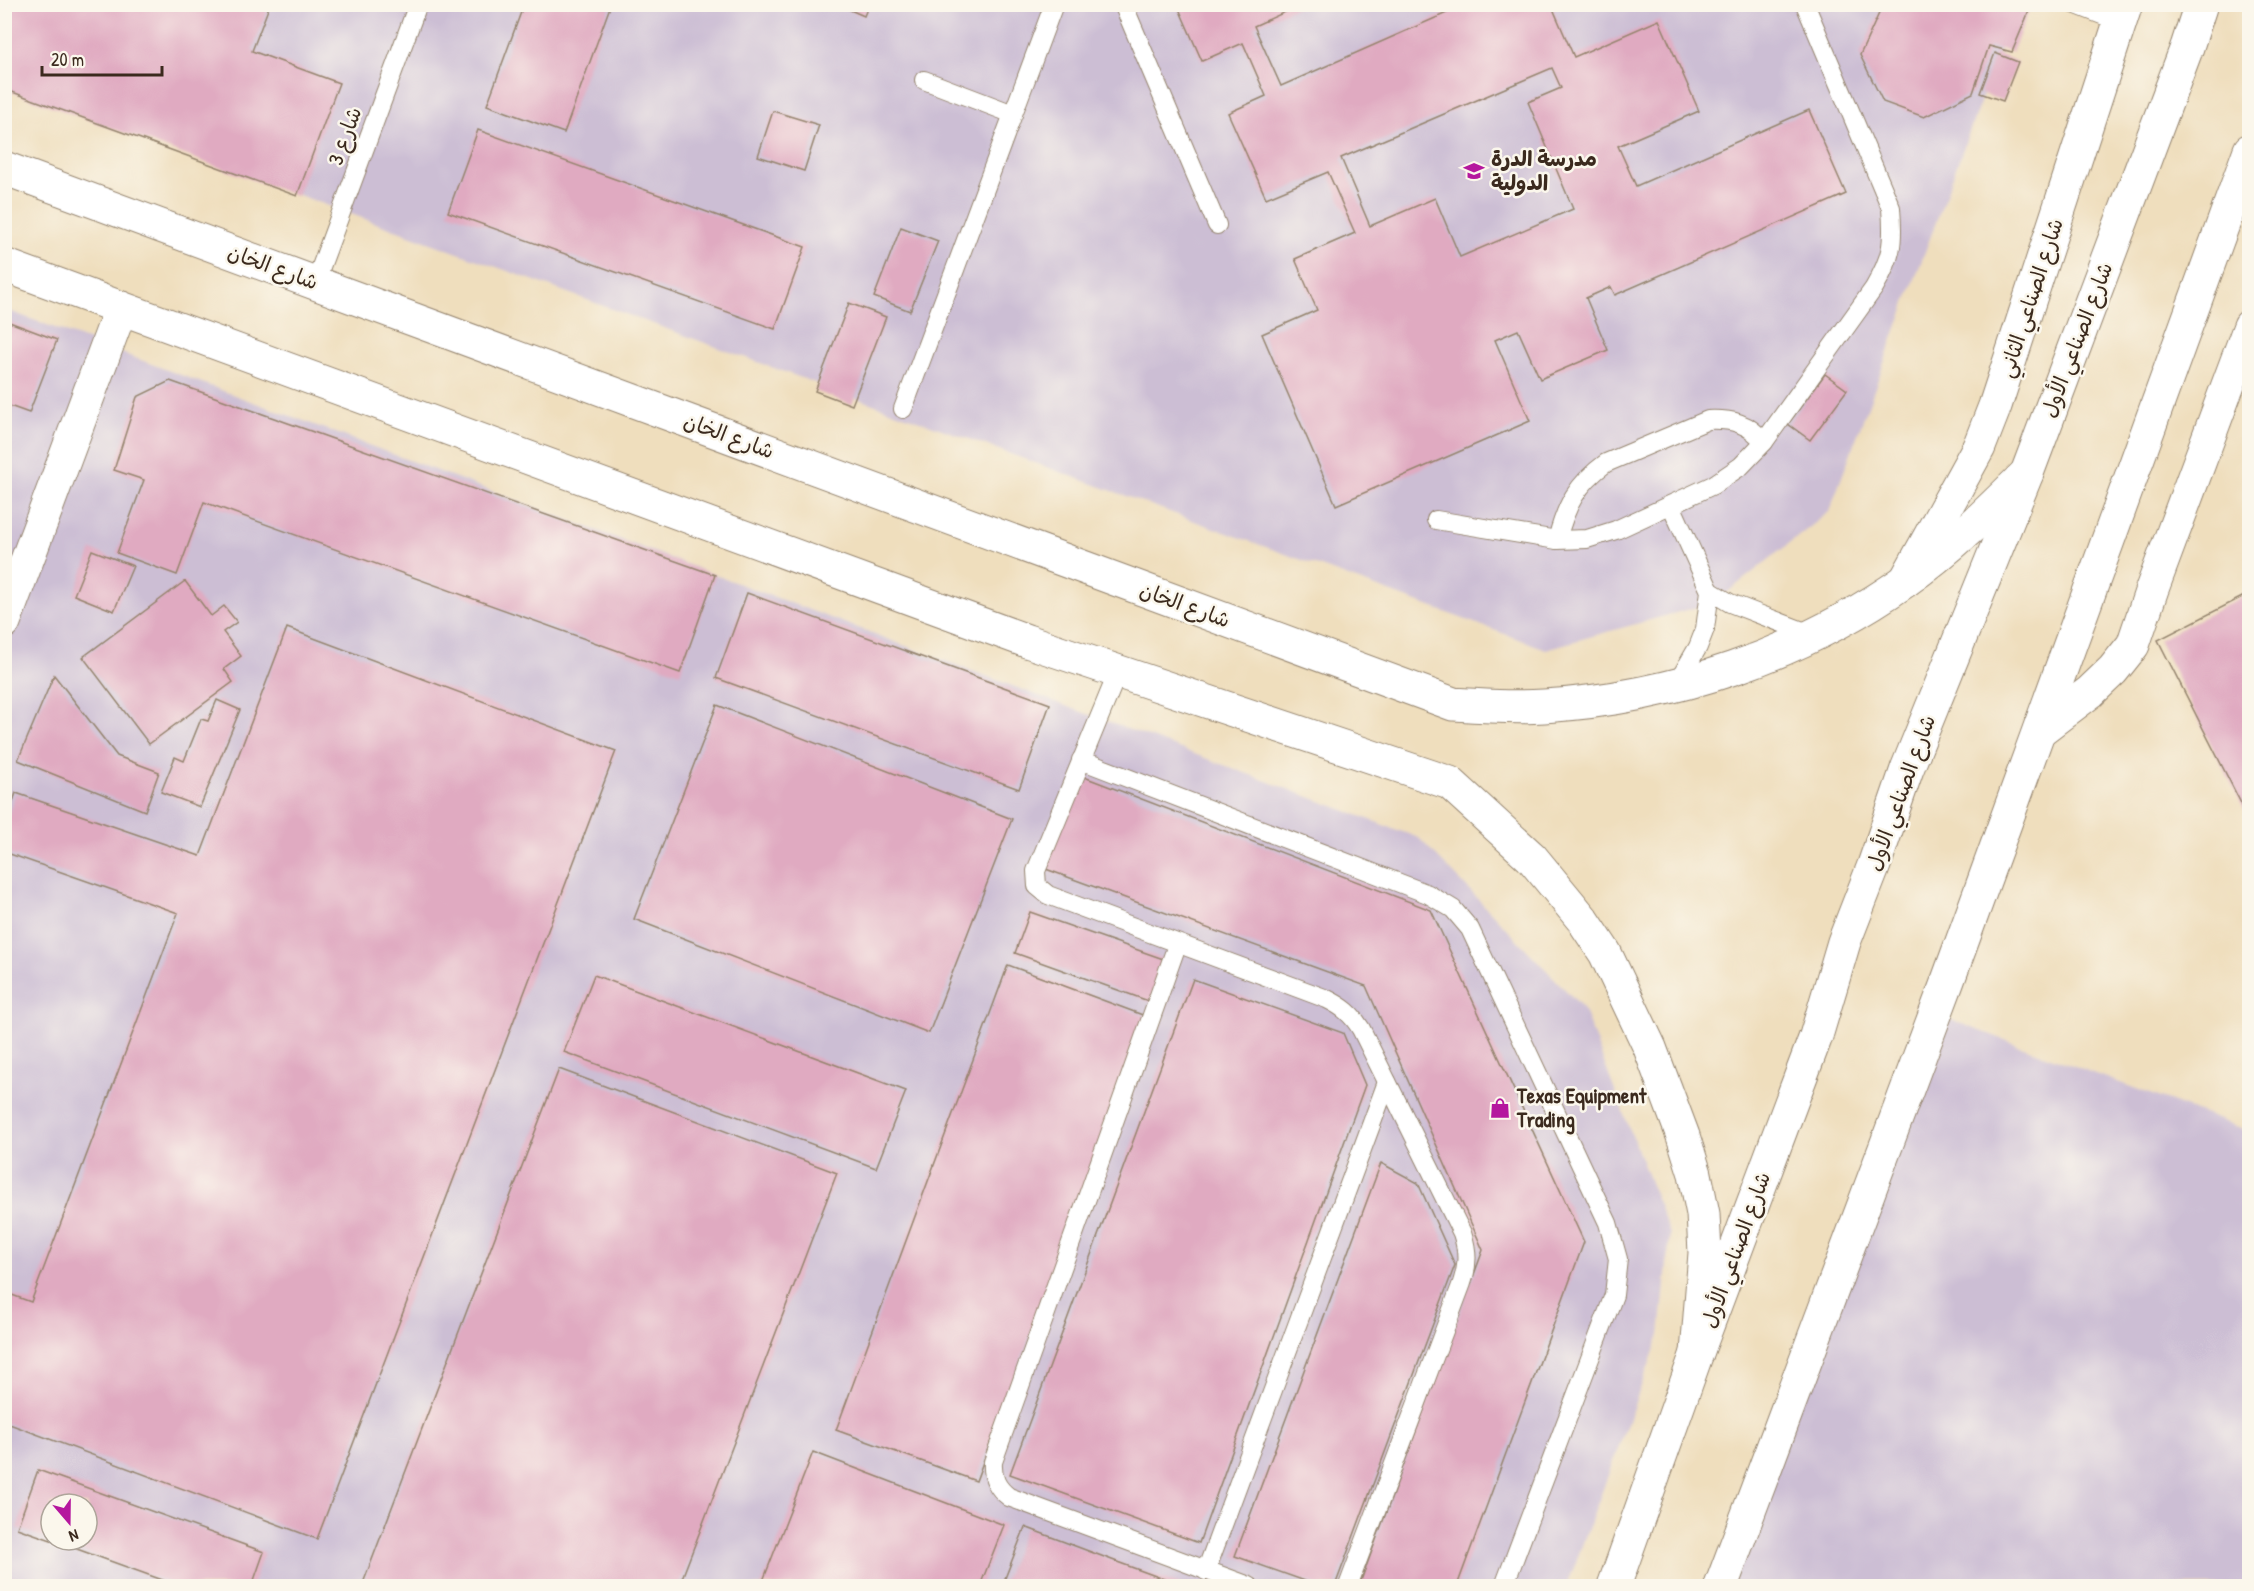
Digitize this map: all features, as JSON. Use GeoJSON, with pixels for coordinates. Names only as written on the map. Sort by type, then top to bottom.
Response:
{"type":"FeatureCollection","features":[{"type":"Feature","properties":{"kind":"main road","name":"شارع الصناعي الأول"},"geometry":{"type":"LineString","coordinates":[[1614,1587],[1697,1353],[1816,1036],[1844,942],[1907,770],[2027,473],[2187,47],[2201,4]]}},
{"type":"Feature","properties":{"kind":"main road","name":"شارع الصناعي الثاني"},"geometry":{"type":"LineString","coordinates":[[1906,580],[1979,447],[1995,406],[2123,13]]}},
{"type":"Feature","properties":{"kind":"main road"},"geometry":{"type":"LineString","coordinates":[[1721,1587],[2242,193],[2250,150]]}},
{"type":"Feature","properties":{"kind":"main road","name":"شارع الخان"},"geometry":{"type":"LineString","coordinates":[[4,168],[1453,704],[1543,706],[1610,698],[1676,685],[1733,668],[1813,636],[1856,613],[1906,580],[1969,530],[2027,473]]}},
{"type":"Feature","properties":{"kind":"main road"},"geometry":{"type":"LineString","coordinates":[[4,265],[1027,641],[1450,783],[1532,858],[1583,920],[1605,953],[1650,1048],[1683,1136],[1695,1174],[1703,1214],[1705,1253],[1697,1353]]}},
{"type":"Feature","properties":{"kind":"main road"},"geometry":{"type":"LineString","coordinates":[[4,622],[121,308]]}},
{"type":"Feature","properties":{"kind":"main road"},"geometry":{"type":"LineString","coordinates":[[2040,730],[2090,692],[2133,645],[2250,326]]}},
{"type":"Feature","properties":{"kind":"lane","name":"شارع 3"},"geometry":{"type":"LineString","coordinates":[[315,283],[418,4]]}},
{"type":"Feature","properties":{"kind":"lane"},"geometry":{"type":"LineString","coordinates":[[903,409],[1054,4]]}},
{"type":"Feature","properties":{"kind":"lane"},"geometry":{"type":"LineString","coordinates":[[1123,4],[1217,225]]}},
{"type":"Feature","properties":{"kind":"lane"},"geometry":{"type":"LineString","coordinates":[[1436,520],[1557,540],[1587,539],[1602,535],[1671,505],[1728,477],[1764,442],[1874,288],[1887,264],[1894,237],[1891,208],[1805,4]]}},
{"type":"Feature","properties":{"kind":"lane"},"geometry":{"type":"LineString","coordinates":[[2074,4],[2123,13]]}},
{"type":"Feature","properties":{"kind":"lane"},"geometry":{"type":"LineString","coordinates":[[924,80],[1013,114]]}},
{"type":"Feature","properties":{"kind":"lane"},"geometry":{"type":"LineString","coordinates":[[1557,540],[1569,502],[1591,474],[1606,463],[1708,420],[1726,419],[1742,423],[1764,442]]}},
{"type":"Feature","properties":{"kind":"lane"},"geometry":{"type":"LineString","coordinates":[[1671,505],[1710,591],[1705,629],[1698,647],[1676,685]]}},
{"type":"Feature","properties":{"kind":"lane"},"geometry":{"type":"LineString","coordinates":[[1710,591],[1730,603],[1813,636]]}},
{"type":"Feature","properties":{"kind":"lane"},"geometry":{"type":"LineString","coordinates":[[1118,672],[1036,871],[1037,886],[1048,895],[1327,999],[1342,1007],[1361,1029],[1462,1233],[1467,1257],[1462,1283],[1348,1587]]}},
{"type":"Feature","properties":{"kind":"lane"},"geometry":{"type":"LineString","coordinates":[[1081,760],[1428,894],[1453,909],[1470,929],[1608,1223],[1618,1259],[1614,1295],[1504,1587]]}},
{"type":"Feature","properties":{"kind":"lane"},"geometry":{"type":"LineString","coordinates":[[1177,945],[993,1462],[993,1473],[1000,1490],[1009,1497],[1249,1587]]}},
{"type":"Feature","properties":{"kind":"lane"},"geometry":{"type":"LineString","coordinates":[[1206,1570],[1388,1082]]}},
{"type":"Feature","properties":{"kind":"shaded area"},"geometry":{"type":"Polygon","coordinates":[[[4,5],[2016,5],[1829,512],[1715,602],[1546,649],[5,88],[4,5]]]}},
{"type":"Feature","properties":{"kind":"shaded area"},"geometry":{"type":"Polygon","coordinates":[[[4,309],[1419,838],[1583,1008],[1670,1234],[1660,1335],[1567,1586],[5,1586],[4,309]]]}},
{"type":"Feature","properties":{"kind":"shaded area"},"geometry":{"type":"Polygon","coordinates":[[[1927,1011],[2249,1131],[2249,1586],[1719,1586],[1927,1011]]]}},
{"type":"Feature","properties":{"kind":"building"},"geometry":{"type":"Polygon","coordinates":[[[4,4],[270,4],[252,51],[339,83],[297,196],[4,89],[4,4]]]}},
{"type":"Feature","properties":{"kind":"building"},"geometry":{"type":"Polygon","coordinates":[[[524,4],[611,4],[564,133],[487,105],[524,4]]]}},
{"type":"Feature","properties":{"kind":"building"},"geometry":{"type":"Polygon","coordinates":[[[850,4],[869,4],[864,16],[848,9],[850,4]]]}},
{"type":"Feature","properties":{"kind":"building"},"geometry":{"type":"Polygon","coordinates":[[[1177,4],[1303,4],[1254,26],[1281,86],[1467,4],[1551,4],[1574,57],[1659,20],[1699,111],[1618,146],[1636,186],[1809,110],[1846,194],[1615,295],[1611,287],[1586,298],[1608,350],[1540,379],[1518,330],[1495,340],[1530,421],[1336,505],[1262,334],[1317,310],[1295,259],[1355,233],[1328,172],[1266,198],[1228,113],[1266,96],[1243,43],[1202,61],[1177,4]],[[1552,68],[1341,158],[1370,226],[1435,198],[1460,257],[1573,209],[1528,102],[1561,88],[1552,68]]]}},
{"type":"Feature","properties":{"kind":"building"},"geometry":{"type":"Polygon","coordinates":[[[1891,4],[2032,4],[2012,52],[1989,46],[1973,93],[1924,117],[1883,102],[1860,55],[1881,9],[1891,4]]]}},
{"type":"Feature","properties":{"kind":"building"},"geometry":{"type":"Polygon","coordinates":[[[1995,53],[2018,62],[2003,101],[1980,93],[1995,53]]]}},
{"type":"Feature","properties":{"kind":"building"},"geometry":{"type":"Polygon","coordinates":[[[773,111],[819,125],[804,171],[758,156],[773,111]]]}},
{"type":"Feature","properties":{"kind":"building"},"geometry":{"type":"Polygon","coordinates":[[[478,130],[805,247],[775,329],[448,212],[478,130]]]}},
{"type":"Feature","properties":{"kind":"building"},"geometry":{"type":"Polygon","coordinates":[[[901,227],[938,241],[910,311],[874,297],[901,227]]]}},
{"type":"Feature","properties":{"kind":"building"},"geometry":{"type":"Polygon","coordinates":[[[849,303],[886,317],[852,405],[815,391],[849,303]]]}},
{"type":"Feature","properties":{"kind":"building"},"geometry":{"type":"Polygon","coordinates":[[[4,320],[57,340],[29,413],[4,404],[4,320]]]}},
{"type":"Feature","properties":{"kind":"building"},"geometry":{"type":"Polygon","coordinates":[[[1825,374],[1847,390],[1810,440],[1788,424],[1825,374]]]}},
{"type":"Feature","properties":{"kind":"building"},"geometry":{"type":"Polygon","coordinates":[[[170,381],[715,575],[680,673],[204,502],[177,575],[117,553],[144,480],[114,470],[137,397],[170,381]]]}},
{"type":"Feature","properties":{"kind":"building"},"geometry":{"type":"Polygon","coordinates":[[[92,550],[133,566],[114,611],[74,595],[92,550]]]}},
{"type":"Feature","properties":{"kind":"building"},"geometry":{"type":"Polygon","coordinates":[[[185,581],[211,616],[224,606],[237,622],[223,632],[241,656],[224,669],[233,682],[149,744],[83,657],[185,581]]]}},
{"type":"Feature","properties":{"kind":"building"},"geometry":{"type":"Polygon","coordinates":[[[747,593],[1050,704],[1019,789],[716,678],[747,593]]]}},
{"type":"Feature","properties":{"kind":"building"},"geometry":{"type":"Polygon","coordinates":[[[2250,593],[2250,821],[2158,640],[2250,593]]]}},
{"type":"Feature","properties":{"kind":"building"},"geometry":{"type":"Polygon","coordinates":[[[287,628],[616,751],[317,1539],[4,1422],[4,1292],[31,1302],[178,913],[4,852],[4,826],[16,793],[200,856],[287,628]]]}},
{"type":"Feature","properties":{"kind":"building"},"geometry":{"type":"Polygon","coordinates":[[[54,675],[117,756],[159,772],[145,811],[18,760],[54,675]]]}},
{"type":"Feature","properties":{"kind":"building"},"geometry":{"type":"Polygon","coordinates":[[[217,700],[240,710],[200,807],[161,792],[175,757],[184,761],[201,719],[208,721],[217,700]]]}},
{"type":"Feature","properties":{"kind":"building"},"geometry":{"type":"Polygon","coordinates":[[[717,705],[1012,819],[929,1033],[634,919],[717,705]]]}},
{"type":"Feature","properties":{"kind":"building"},"geometry":{"type":"Polygon","coordinates":[[[1079,775],[1431,910],[1584,1242],[1457,1586],[1359,1586],[1483,1250],[1366,986],[1043,868],[1079,775]]]}},
{"type":"Feature","properties":{"kind":"building"},"geometry":{"type":"Polygon","coordinates":[[[1030,912],[1169,961],[1154,1003],[1015,953],[1030,912]]]}},
{"type":"Feature","properties":{"kind":"building"},"geometry":{"type":"Polygon","coordinates":[[[1008,965],[1148,1017],[976,1481],[836,1430],[1008,965]]]}},
{"type":"Feature","properties":{"kind":"building"},"geometry":{"type":"Polygon","coordinates":[[[594,975],[906,1091],[876,1168],[564,1052],[594,975]]]}},
{"type":"Feature","properties":{"kind":"building"},"geometry":{"type":"Polygon","coordinates":[[[1193,979],[1343,1033],[1365,1085],[1199,1543],[1010,1474],[1193,979]]]}},
{"type":"Feature","properties":{"kind":"building"},"geometry":{"type":"Polygon","coordinates":[[[559,1069],[837,1173],[679,1586],[362,1586],[559,1069]]]}},
{"type":"Feature","properties":{"kind":"building"},"geometry":{"type":"Polygon","coordinates":[[[1381,1163],[1418,1183],[1455,1265],[1335,1586],[1319,1586],[1235,1556],[1381,1163]]]}},
{"type":"Feature","properties":{"kind":"building"},"geometry":{"type":"Polygon","coordinates":[[[813,1452],[1004,1525],[980,1586],[761,1586],[813,1452]]]}},
{"type":"Feature","properties":{"kind":"building"},"geometry":{"type":"Polygon","coordinates":[[[38,1470],[99,1492],[39,1492],[39,1536],[17,1528],[38,1470]]]}},
{"type":"Feature","properties":{"kind":"building"},"geometry":{"type":"Polygon","coordinates":[[[99,1492],[264,1552],[252,1586],[179,1586],[85,1552],[99,1552],[99,1492]]]}},
{"type":"Feature","properties":{"kind":"building"},"geometry":{"type":"Polygon","coordinates":[[[1025,1527],[1120,1563],[1183,1586],[1002,1586],[1025,1527]]]}},
{"type":"Feature","properties":{"kind":"place","name":"مدرسة الدرة الدولية"},"geometry":{"type":"Point","coordinates":[1474,171]}},
{"type":"Feature","properties":{"kind":"place","name":"Texas Equipment Trading"},"geometry":{"type":"Point","coordinates":[1500,1108]}}]}
